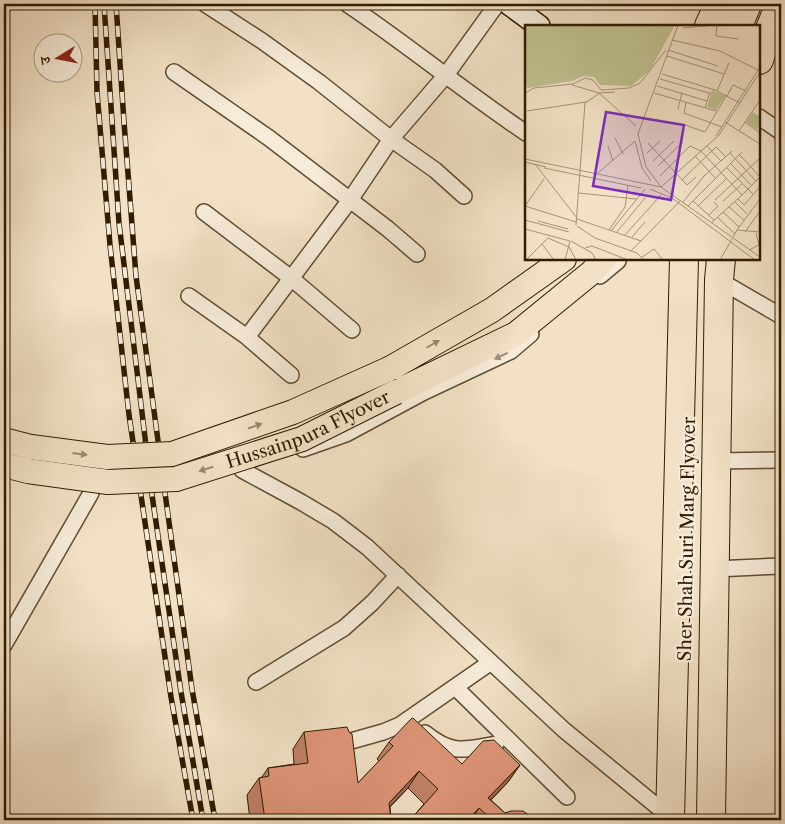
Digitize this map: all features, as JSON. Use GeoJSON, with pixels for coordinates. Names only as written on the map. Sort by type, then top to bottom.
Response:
{"type":"FeatureCollection","features":[{"type":"Feature","properties":{"kind":"highway"},"geometry":{"type":"LineString","coordinates":[[708,25],[719,4]]}},
{"type":"Feature","properties":{"kind":"highway"},"geometry":{"type":"LineString","coordinates":[[738,25],[747,4]]}},
{"type":"Feature","properties":{"kind":"highway"},"geometry":{"type":"LineString","coordinates":[[754,25],[764,4]]}},
{"type":"Feature","properties":{"kind":"highway"},"geometry":{"type":"LineString","coordinates":[[760,57],[780,4]]}},
{"type":"Feature","properties":{"kind":"highway"},"geometry":{"type":"LineString","coordinates":[[679,820],[684,260]]}},
{"type":"Feature","properties":{"kind":"highway","name":"Sher Shah Suri Marg Flyover"},"geometry":{"type":"LineString","coordinates":[[679,820],[694,260]]}},
{"type":"Feature","properties":{"kind":"highway"},"geometry":{"type":"LineString","coordinates":[[711,820],[716,461],[716,266]]}},
{"type":"Feature","properties":{"kind":"highway","name":"Sher Shah Suri Marg Flyover"},"geometry":{"type":"LineString","coordinates":[[679,820],[716,266]]}},
{"type":"Feature","properties":{"kind":"main road","name":"Hussainpura Flyover"},"geometry":{"type":"LineString","coordinates":[[4,440],[31,447],[107,457],[172,454],[294,412],[391,368],[492,310],[563,260]]}},
{"type":"Feature","properties":{"kind":"main road","name":"Hussainpura Flyover"},"geometry":{"type":"LineString","coordinates":[[4,465],[28,471],[108,482],[176,479],[302,439],[516,334],[592,272],[603,260]]}},
{"type":"Feature","properties":{"kind":"street"},"geometry":{"type":"LineString","coordinates":[[205,4],[262,40],[312,77],[391,139],[435,170],[464,196]]}},
{"type":"Feature","properties":{"kind":"street"},"geometry":{"type":"LineString","coordinates":[[347,4],[494,112],[525,132]]}},
{"type":"Feature","properties":{"kind":"street"},"geometry":{"type":"LineString","coordinates":[[247,337],[350,200],[391,139],[446,75],[497,4]]}},
{"type":"Feature","properties":{"kind":"street"},"geometry":{"type":"LineString","coordinates":[[509,4],[539,25]]}},
{"type":"Feature","properties":{"kind":"street"},"geometry":{"type":"LineString","coordinates":[[174,72],[269,138],[388,229],[417,254]]}},
{"type":"Feature","properties":{"kind":"street"},"geometry":{"type":"LineString","coordinates":[[760,119],[781,132]]}},
{"type":"Feature","properties":{"kind":"street"},"geometry":{"type":"LineString","coordinates":[[204,212],[292,278],[352,330]]}},
{"type":"Feature","properties":{"kind":"street"},"geometry":{"type":"LineString","coordinates":[[618,260],[511,351],[424,392],[346,434],[242,470],[301,502],[333,522],[367,547],[564,730],[679,820]]}},
{"type":"Feature","properties":{"kind":"street"},"geometry":{"type":"LineString","coordinates":[[716,266],[781,316]]}},
{"type":"Feature","properties":{"kind":"street"},"geometry":{"type":"LineString","coordinates":[[189,296],[247,337],[291,375]]}},
{"type":"Feature","properties":{"kind":"street"},"geometry":{"type":"LineString","coordinates":[[716,461],[781,460]]}},
{"type":"Feature","properties":{"kind":"street"},"geometry":{"type":"LineString","coordinates":[[4,645],[91,493]]}},
{"type":"Feature","properties":{"kind":"street"},"geometry":{"type":"LineString","coordinates":[[715,569],[781,566]]}},
{"type":"Feature","properties":{"kind":"street"},"geometry":{"type":"LineString","coordinates":[[256,682],[344,628],[372,603],[398,575]]}},
{"type":"Feature","properties":{"kind":"street"},"geometry":{"type":"LineString","coordinates":[[344,743],[400,725],[491,662]]}},
{"type":"Feature","properties":{"kind":"street"},"geometry":{"type":"LineString","coordinates":[[455,687],[566,797]]}},
{"type":"Feature","properties":{"kind":"street"},"geometry":{"type":"LineString","coordinates":[[408,719],[435,741],[454,749],[462,750],[510,742]]}},
{"type":"Feature","properties":{"kind":"building"},"geometry":{"type":"Polygon","coordinates":[[[413,718],[462,764],[483,741],[494,740],[520,765],[488,798],[505,813],[523,811],[535,820],[492,820],[479,808],[468,820],[410,820],[438,789],[419,771],[389,803],[391,820],[265,820],[259,778],[269,776],[268,768],[308,763],[304,732],[347,727],[352,734],[358,783],[393,746],[389,742],[413,718]]]}},
{"type":"Feature","properties":{"kind":"railway"},"geometry":{"type":"LineString","coordinates":[[95,4],[97,92],[110,245],[129,415],[171,697],[193,820]]}},
{"type":"Feature","properties":{"kind":"railway"},"geometry":{"type":"LineString","coordinates":[[104,4],[119,223],[152,495],[181,692],[203,820]]}},
{"type":"Feature","properties":{"kind":"railway"},"geometry":{"type":"LineString","coordinates":[[116,4],[136,276],[192,689],[215,820]]}}]}
